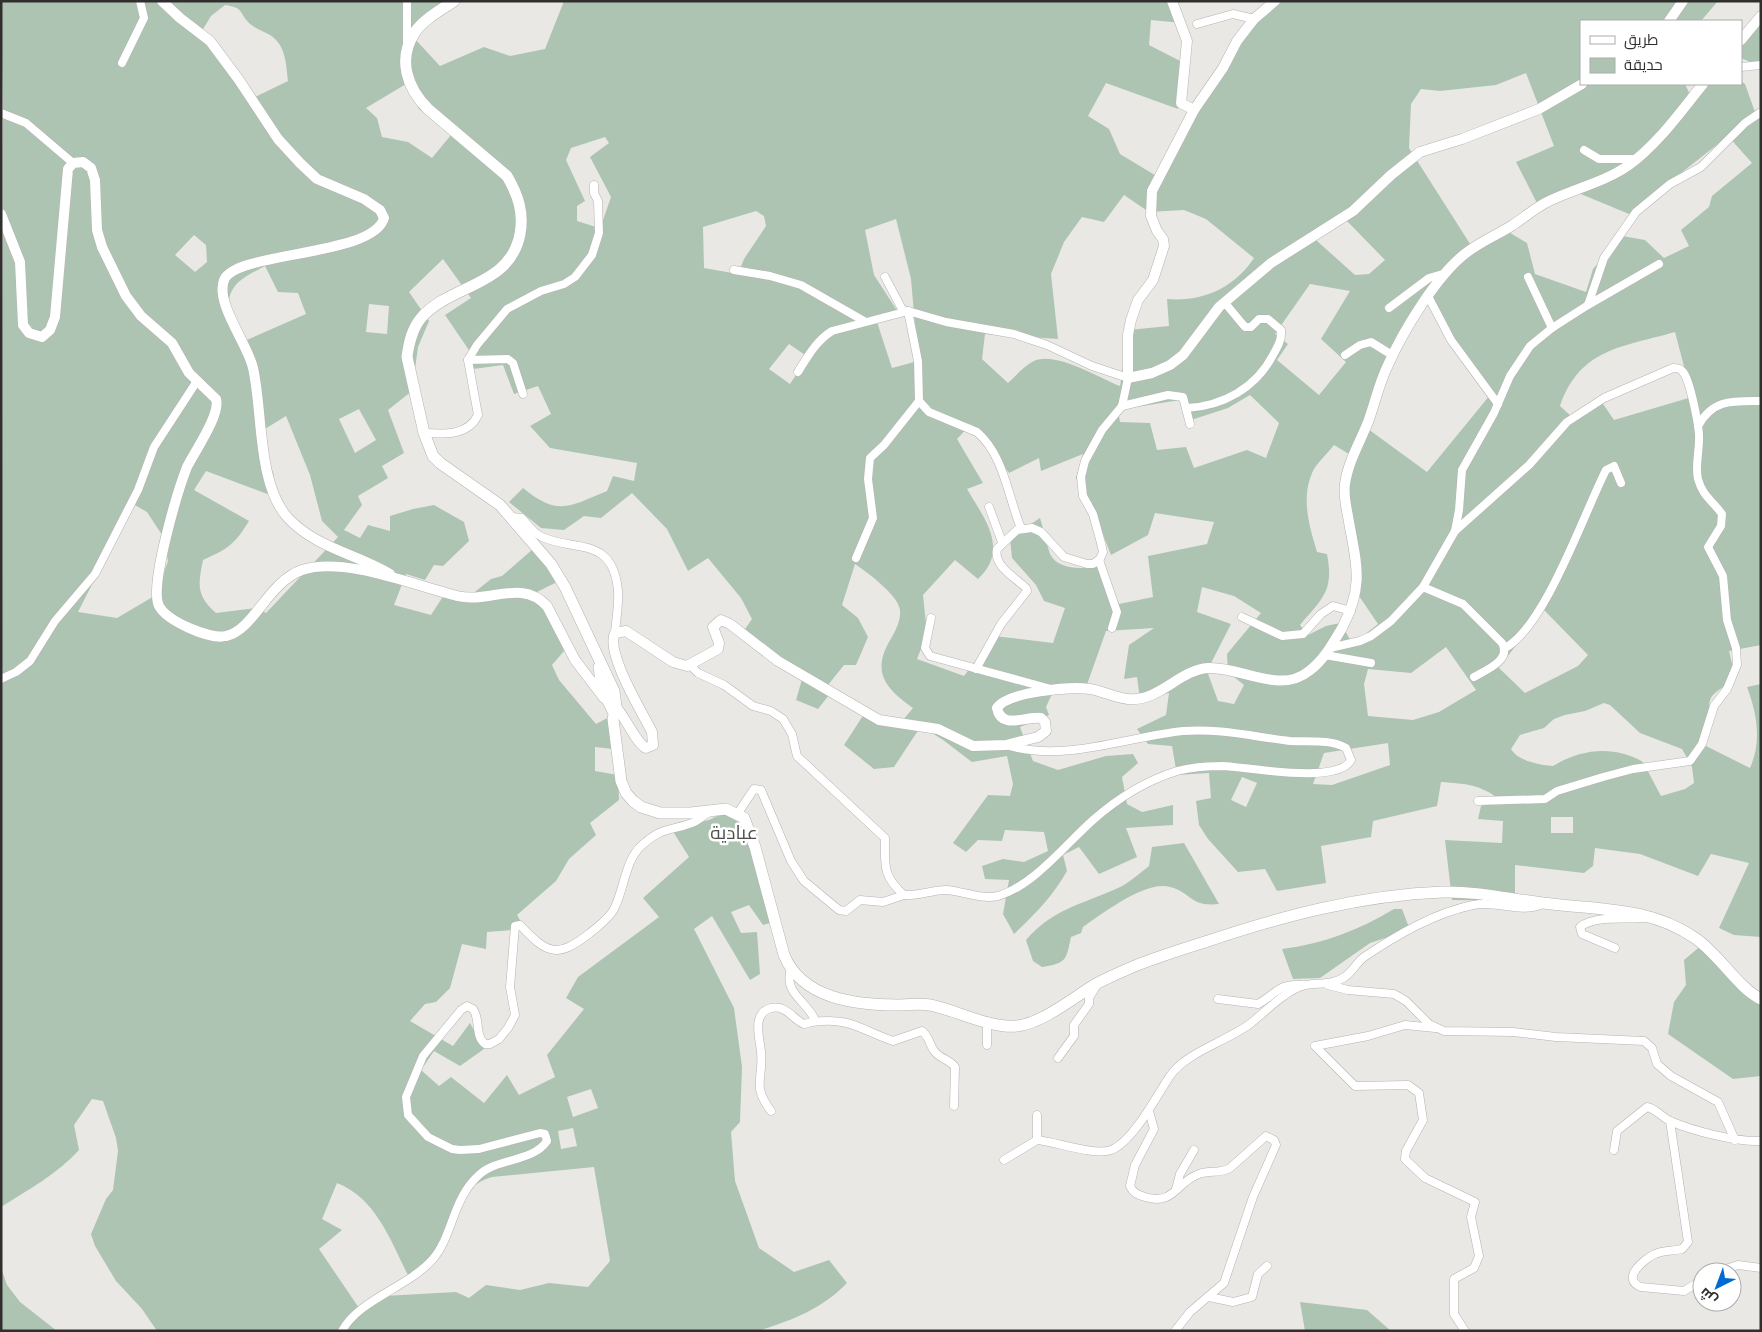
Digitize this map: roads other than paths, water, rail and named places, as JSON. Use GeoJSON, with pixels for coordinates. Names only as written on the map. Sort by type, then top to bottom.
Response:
{"type":"FeatureCollection","features":[{"type":"Feature","properties":{"kind":"main road"},"geometry":{"type":"LineString","coordinates":[[454,1],[429,18],[415,32],[407,49],[405,66],[408,82],[416,97],[507,176],[516,191],[521,207],[522,224],[515,248],[501,269],[433,308],[422,317],[414,329],[408,343],[407,357],[424,433],[431,451],[440,463],[479,488],[512,517],[559,575],[599,663],[614,691],[621,781],[626,793],[641,807],[660,813],[726,809],[738,813],[747,823],[784,955],[791,968],[808,986],[819,992],[841,998],[883,1004],[927,1004],[1008,1026],[1028,1024],[1099,982],[1150,960],[1280,917],[1374,899],[1442,892],[1482,894],[1544,903],[1635,912],[1655,917],[1696,938],[1714,953],[1743,986],[1761,999]]}},
{"type":"Feature","properties":{"kind":"main road"},"geometry":{"type":"LineString","coordinates":[[599,663],[605,698],[615,710]]}},
{"type":"Feature","properties":{"kind":"street"},"geometry":{"type":"LineString","coordinates":[[122,63],[144,18],[140,1]]}},
{"type":"Feature","properties":{"kind":"street"},"geometry":{"type":"LineString","coordinates":[[162,1],[180,18],[210,41],[239,80],[278,139],[300,163],[317,178],[364,199],[380,210],[384,218],[382,226],[374,233],[281,259],[243,265],[233,269],[224,279],[223,294],[254,368],[260,428],[272,491],[278,505],[288,518],[313,538],[368,561],[395,577]]}},
{"type":"Feature","properties":{"kind":"street"},"geometry":{"type":"LineString","coordinates":[[407,1],[407,49]]}},
{"type":"Feature","properties":{"kind":"street"},"geometry":{"type":"LineString","coordinates":[[1172,1],[1187,41],[1181,103],[1194,110]]}},
{"type":"Feature","properties":{"kind":"street"},"geometry":{"type":"LineString","coordinates":[[1112,628],[1117,612],[1099,560],[1103,552],[1093,514],[1083,496],[1081,477],[1085,461],[1102,430],[1122,406],[1128,378],[1128,335],[1131,320],[1138,300],[1153,280],[1164,246],[1151,216],[1152,191],[1194,110],[1237,42],[1254,19],[1275,1]]}},
{"type":"Feature","properties":{"kind":"street"},"geometry":{"type":"LineString","coordinates":[[1670,20],[1683,1]]}},
{"type":"Feature","properties":{"kind":"street"},"geometry":{"type":"LineString","coordinates":[[1197,24],[1233,14],[1254,19]]}},
{"type":"Feature","properties":{"kind":"street"},"geometry":{"type":"LineString","coordinates":[[1742,39],[1761,16]]}},
{"type":"Feature","properties":{"kind":"street"},"geometry":{"type":"LineString","coordinates":[[1742,67],[1761,66]]}},
{"type":"Feature","properties":{"kind":"street"},"geometry":{"type":"LineString","coordinates":[[798,372],[812,349],[822,337],[832,331],[905,311],[946,322],[1014,334],[1047,345],[1092,366],[1128,378],[1152,373],[1170,365],[1183,355],[1225,303],[1271,263],[1353,211],[1391,175],[1420,152],[1462,139],[1510,118],[1538,109],[1580,85]]}},
{"type":"Feature","properties":{"kind":"street"},"geometry":{"type":"LineString","coordinates":[[690,665],[718,649],[719,643],[713,627],[717,622],[724,621],[778,661],[879,720],[938,729],[973,746],[1006,745],[1043,735],[1047,727],[1043,719],[1036,717],[1004,720],[997,712],[998,704],[1006,699],[1053,690],[1086,689],[1126,699],[1137,699],[1162,690],[1192,672],[1204,668],[1221,669],[1270,680],[1289,680],[1305,675],[1328,651],[1351,611],[1356,596],[1358,574],[1345,500],[1345,483],[1392,355],[1428,296],[1464,254],[1550,200],[1597,183],[1637,159],[1702,85]]}},
{"type":"Feature","properties":{"kind":"street"},"geometry":{"type":"LineString","coordinates":[[1588,305],[1604,258],[1636,212],[1670,184],[1701,167],[1745,123],[1761,112]]}},
{"type":"Feature","properties":{"kind":"street"},"geometry":{"type":"LineString","coordinates":[[1,113],[26,123],[73,163],[83,162],[92,168],[95,180],[97,230],[102,247],[126,296],[141,316],[172,343],[189,373],[216,399],[217,410],[197,446],[174,503],[156,591],[160,607],[167,616],[211,636],[225,636],[239,630],[280,583],[303,570],[324,567],[395,577],[458,596],[468,597],[518,592],[534,595],[547,606],[575,660],[605,698]]}},
{"type":"Feature","properties":{"kind":"street"},"geometry":{"type":"LineString","coordinates":[[1584,150],[1599,159],[1637,159]]}},
{"type":"Feature","properties":{"kind":"street"},"geometry":{"type":"LineString","coordinates":[[2,218],[20,262],[23,324],[29,333],[42,337],[50,330],[55,317],[65,212],[66,178],[73,163]]}},
{"type":"Feature","properties":{"kind":"street"},"geometry":{"type":"LineString","coordinates":[[424,433],[451,433],[465,430],[474,422],[478,415],[468,360],[477,346],[507,309],[541,291],[564,284],[575,277],[592,255],[599,233],[598,201],[594,193],[594,185]]}},
{"type":"Feature","properties":{"kind":"street"},"geometry":{"type":"LineString","coordinates":[[1455,531],[1462,470],[1498,404],[1518,362],[1530,346],[1552,328],[1588,305],[1660,264]]}},
{"type":"Feature","properties":{"kind":"street"},"geometry":{"type":"LineString","coordinates":[[734,270],[770,276],[801,285],[864,321]]}},
{"type":"Feature","properties":{"kind":"street"},"geometry":{"type":"LineString","coordinates":[[1389,308],[1429,278],[1446,273]]}},
{"type":"Feature","properties":{"kind":"street"},"geometry":{"type":"LineString","coordinates":[[856,558],[873,518],[868,480],[870,458],[884,445],[919,401],[918,361],[905,311],[885,277]]}},
{"type":"Feature","properties":{"kind":"street"},"geometry":{"type":"LineString","coordinates":[[1528,277],[1552,328]]}},
{"type":"Feature","properties":{"kind":"street"},"geometry":{"type":"LineString","coordinates":[[1428,296],[1451,340],[1498,404]]}},
{"type":"Feature","properties":{"kind":"street"},"geometry":{"type":"LineString","coordinates":[[1187,408],[1207,407],[1243,390],[1267,367],[1282,337],[1281,330],[1268,319],[1259,318],[1251,327],[1245,327],[1225,303]]}},
{"type":"Feature","properties":{"kind":"street"},"geometry":{"type":"LineString","coordinates":[[1345,355],[1360,345],[1371,342],[1392,355]]}},
{"type":"Feature","properties":{"kind":"street"},"geometry":{"type":"LineString","coordinates":[[468,360],[508,359],[513,362],[523,394]]}},
{"type":"Feature","properties":{"kind":"street"},"geometry":{"type":"LineString","coordinates":[[1328,651],[1370,636],[1391,621],[1423,587],[1455,531],[1529,465],[1567,422],[1604,398],[1653,376],[1673,368],[1679,368],[1683,372],[1698,426],[1698,478],[1703,494],[1716,506],[1722,520],[1721,526],[1710,542],[1709,551],[1722,576],[1727,620],[1736,648],[1737,665],[1726,688],[1714,706],[1702,744],[1690,761],[1633,769],[1557,792],[1546,799],[1478,801]]}},
{"type":"Feature","properties":{"kind":"street"},"geometry":{"type":"LineString","coordinates":[[1,678],[16,672],[30,661],[55,621],[95,574],[138,490],[154,447],[198,381]]}},
{"type":"Feature","properties":{"kind":"street"},"geometry":{"type":"LineString","coordinates":[[1122,406],[1168,395],[1183,396],[1190,424]]}},
{"type":"Feature","properties":{"kind":"street"},"geometry":{"type":"LineString","coordinates":[[919,401],[929,412],[983,436],[998,460],[1021,528]]}},
{"type":"Feature","properties":{"kind":"street"},"geometry":{"type":"LineString","coordinates":[[1698,426],[1707,411],[1719,404],[1761,401]]}},
{"type":"Feature","properties":{"kind":"street"},"geometry":{"type":"LineString","coordinates":[[1505,648],[1517,642],[1557,580],[1606,470],[1614,466],[1621,483]]}},
{"type":"Feature","properties":{"kind":"street"},"geometry":{"type":"LineString","coordinates":[[989,507],[1002,542]]}},
{"type":"Feature","properties":{"kind":"street"},"geometry":{"type":"LineString","coordinates":[[512,517],[522,518],[535,532],[544,538],[594,548],[603,555],[611,567],[617,585],[615,633],[612,642],[615,659],[652,732],[653,745],[646,748],[641,745],[625,718],[615,710]]}},
{"type":"Feature","properties":{"kind":"street"},"geometry":{"type":"LineString","coordinates":[[976,669],[1001,624],[1027,591],[1005,570],[997,559],[997,549],[1002,542],[1021,528],[1032,528],[1040,532],[1064,557],[1086,564],[1099,560]]}},
{"type":"Feature","properties":{"kind":"street"},"geometry":{"type":"LineString","coordinates":[[1423,587],[1463,604],[1505,648]]}},
{"type":"Feature","properties":{"kind":"street"},"geometry":{"type":"LineString","coordinates":[[1242,618],[1282,636],[1303,634],[1320,614],[1333,606],[1351,611]]}},
{"type":"Feature","properties":{"kind":"street"},"geometry":{"type":"LineString","coordinates":[[931,618],[925,648],[926,652],[936,658],[1053,690]]}},
{"type":"Feature","properties":{"kind":"street"},"geometry":{"type":"LineString","coordinates":[[615,633],[626,631],[673,662],[690,665],[698,673],[724,685],[753,706],[771,711],[783,719],[792,734],[798,756],[885,838],[885,870],[891,882],[904,895]]}},
{"type":"Feature","properties":{"kind":"street"},"geometry":{"type":"LineString","coordinates":[[1474,677],[1498,662],[1504,656],[1505,648]]}},
{"type":"Feature","properties":{"kind":"street"},"geometry":{"type":"LineString","coordinates":[[1328,651],[1371,663]]}},
{"type":"Feature","properties":{"kind":"street"},"geometry":{"type":"LineString","coordinates":[[738,813],[754,789],[761,790],[791,861],[804,881],[839,910],[846,911],[860,900],[883,902],[904,895],[948,890],[982,897],[996,896],[1008,892],[1030,878],[1115,802],[1138,787],[1180,770],[1204,766],[1225,766],[1279,773],[1307,773],[1344,768],[1351,760],[1346,748],[1332,743],[1275,739],[1205,730],[1052,751],[1020,750],[1006,745]]}},
{"type":"Feature","properties":{"kind":"street"},"geometry":{"type":"LineString","coordinates":[[342,1331],[362,1308],[390,1292],[431,1261],[442,1244],[462,1195],[480,1174],[491,1166],[533,1152],[547,1141],[545,1134],[540,1132],[479,1149],[452,1149],[428,1137],[408,1115],[406,1097],[423,1056],[461,1010],[467,1006],[474,1009],[478,1021],[478,1036],[485,1044],[496,1042],[508,1028],[514,1015],[510,987],[515,926],[520,925],[534,940],[550,950],[560,951],[571,947],[613,911],[633,857],[640,846],[662,830],[692,823],[712,811]]}},
{"type":"Feature","properties":{"kind":"street"},"geometry":{"type":"LineString","coordinates":[[1328,985],[1346,976],[1364,958],[1396,937],[1438,916],[1472,905],[1485,903],[1529,908],[1544,903]]}},
{"type":"Feature","properties":{"kind":"street"},"geometry":{"type":"LineString","coordinates":[[1615,948],[1590,939],[1582,934],[1580,927],[1585,924],[1606,920],[1655,917]]}},
{"type":"Feature","properties":{"kind":"street"},"geometry":{"type":"LineString","coordinates":[[791,968],[788,982],[802,1003],[810,1011],[814,1018],[812,1022]]}},
{"type":"Feature","properties":{"kind":"street"},"geometry":{"type":"LineString","coordinates":[[1058,1058],[1074,1036],[1074,1025],[1089,1004],[1089,998],[1099,982]]}},
{"type":"Feature","properties":{"kind":"street"},"geometry":{"type":"LineString","coordinates":[[1218,999],[1258,1004],[1281,987],[1289,984],[1328,985],[1348,990],[1394,994],[1406,1001],[1435,1028]]}},
{"type":"Feature","properties":{"kind":"street"},"geometry":{"type":"LineString","coordinates":[[1004,1160],[1037,1140],[1092,1150],[1112,1150],[1122,1142],[1149,1111],[1170,1076],[1184,1062],[1234,1035],[1302,985]]}},
{"type":"Feature","properties":{"kind":"street"},"geometry":{"type":"LineString","coordinates":[[771,1111],[765,1103],[759,1087],[762,1054],[758,1021],[762,1014],[770,1008],[787,1010],[800,1023],[808,1024],[834,1019],[847,1022],[893,1040],[922,1031],[928,1036],[936,1054],[952,1062],[955,1067],[954,1106]]}},
{"type":"Feature","properties":{"kind":"street"},"geometry":{"type":"LineString","coordinates":[[987,1021],[987,1045]]}},
{"type":"Feature","properties":{"kind":"street"},"geometry":{"type":"LineString","coordinates":[[1465,1331],[1454,1314],[1454,1279],[1474,1268],[1479,1256],[1471,1217],[1475,1202],[1425,1178],[1405,1159],[1406,1151],[1423,1120],[1419,1093],[1408,1085],[1355,1086],[1315,1046],[1368,1036],[1405,1025],[1435,1028],[1444,1031],[1513,1032],[1556,1037],[1644,1041],[1652,1048],[1657,1064],[1671,1076],[1718,1102],[1735,1140]]}},
{"type":"Feature","properties":{"kind":"street"},"geometry":{"type":"LineString","coordinates":[[1614,1150],[1617,1131],[1643,1109],[1651,1108],[1670,1121],[1735,1140],[1761,1141]]}},
{"type":"Feature","properties":{"kind":"street"},"geometry":{"type":"LineString","coordinates":[[1149,1111],[1154,1129],[1135,1165],[1130,1186],[1136,1194],[1156,1200],[1164,1199],[1200,1174],[1225,1171],[1230,1168],[1266,1136],[1274,1140],[1276,1151],[1253,1197],[1227,1276],[1218,1290],[1190,1312],[1175,1331]]}},
{"type":"Feature","properties":{"kind":"street"},"geometry":{"type":"LineString","coordinates":[[1037,1115],[1037,1140]]}},
{"type":"Feature","properties":{"kind":"street"},"geometry":{"type":"LineString","coordinates":[[1670,1121],[1688,1242],[1682,1249],[1659,1253],[1646,1259],[1634,1271],[1633,1279],[1635,1284],[1641,1287],[1681,1292],[1692,1288]]}},
{"type":"Feature","properties":{"kind":"street"},"geometry":{"type":"LineString","coordinates":[[1176,1189],[1183,1167],[1194,1150]]}},
{"type":"Feature","properties":{"kind":"street"},"geometry":{"type":"LineString","coordinates":[[1209,1297],[1233,1302],[1252,1297],[1258,1274],[1267,1266]]}},
{"type":"Feature","properties":{"kind":"street"},"geometry":{"type":"LineString","coordinates":[[1742,1266],[1761,1268]]}},
{"type":"Feature","properties":{"kind":"district","name":"عبادية"},"geometry":{"type":"Point","coordinates":[734,832]}}]}
